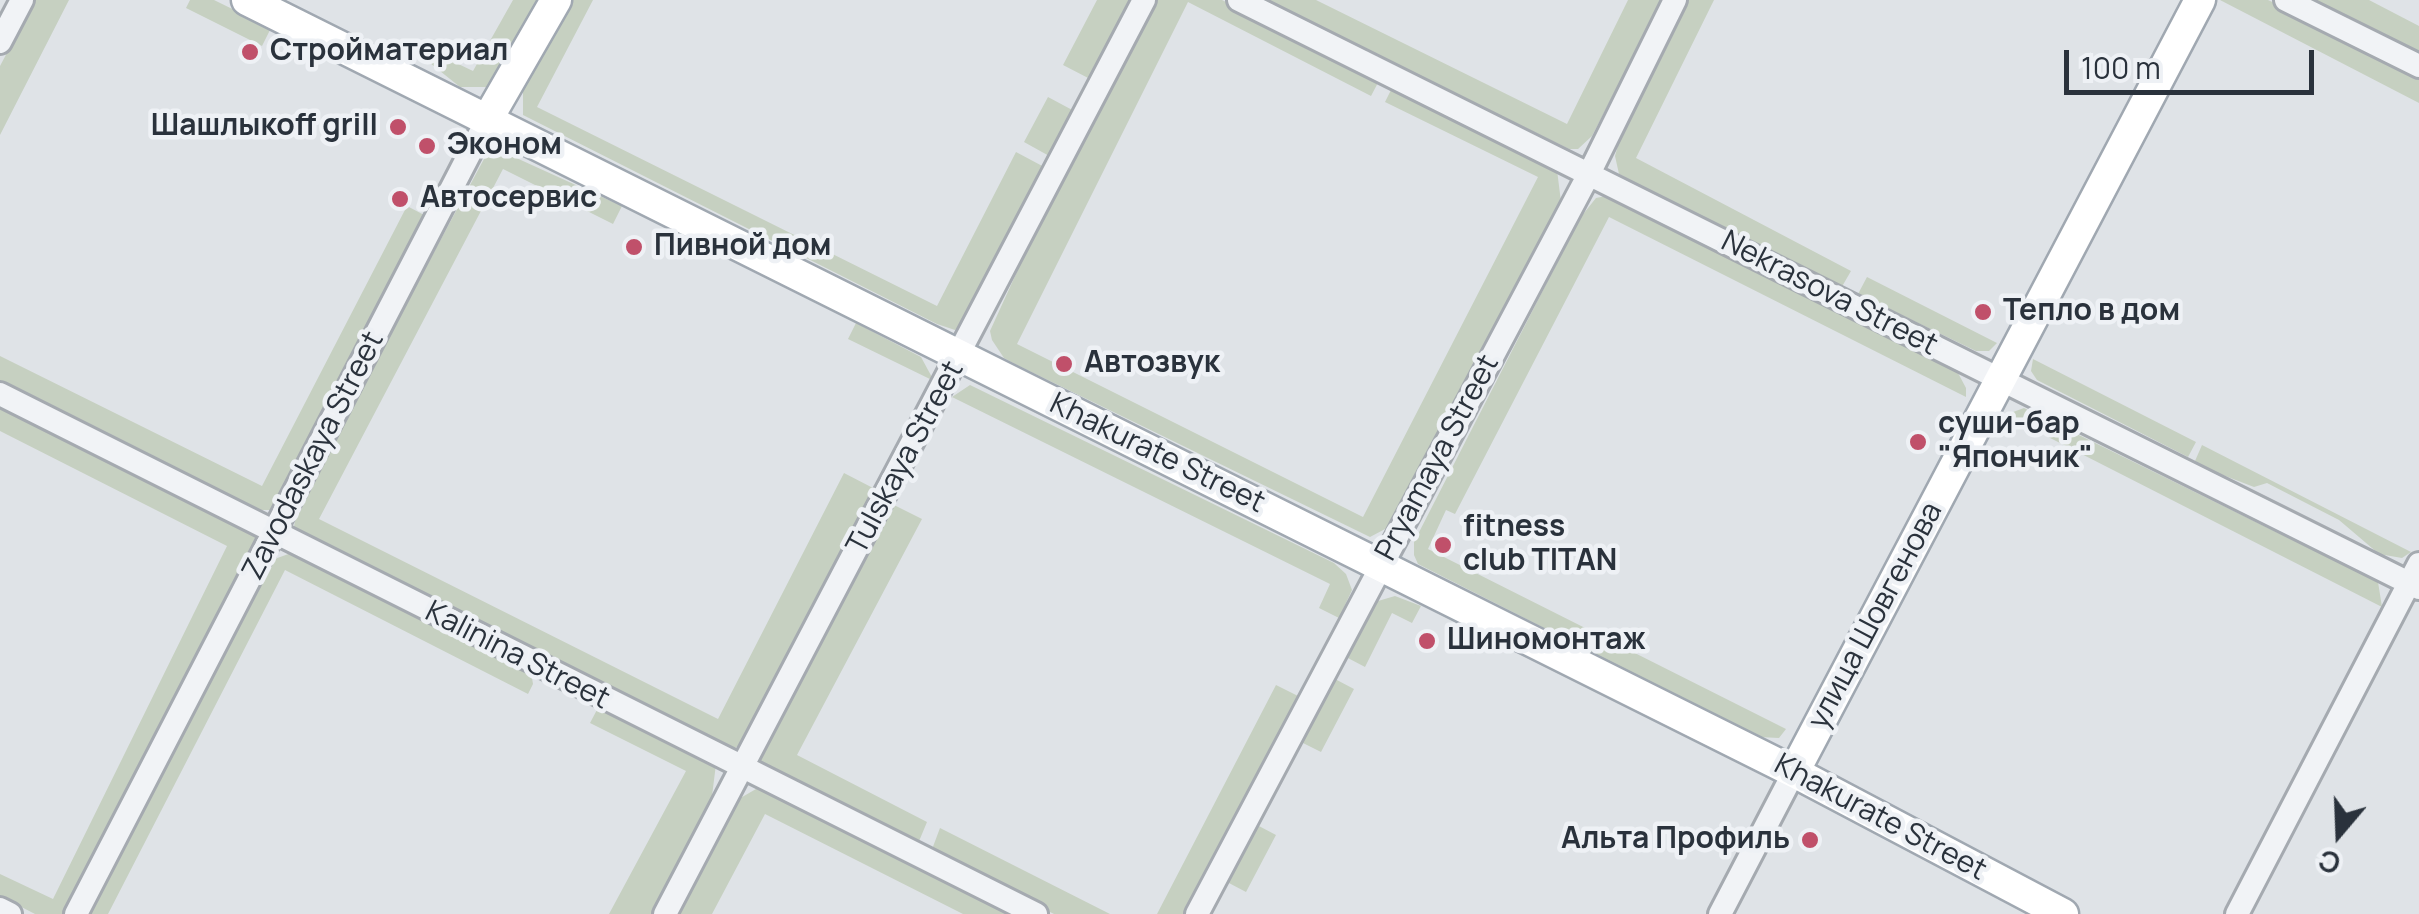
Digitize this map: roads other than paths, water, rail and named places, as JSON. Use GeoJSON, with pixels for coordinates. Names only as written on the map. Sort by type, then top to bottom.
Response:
{"type":"FeatureCollection","features":[{"type":"Feature","properties":{"kind":"main road","name":"Khakurate Street"},"geometry":{"type":"LineString","coordinates":[[247,0],[1794,772],[2063,914]]}},
{"type":"Feature","properties":{"kind":"main road","name":"Zavodaskaya Street"},"geometry":{"type":"LineString","coordinates":[[487,120],[556,0]]}},
{"type":"Feature","properties":{"kind":"main road","name":"улица Шовгенова"},"geometry":{"type":"LineString","coordinates":[[1794,772],[2200,0]]}},
{"type":"Feature","properties":{"kind":"street"},"geometry":{"type":"LineString","coordinates":[[0,42],[22,0]]}},
{"type":"Feature","properties":{"kind":"street","name":"Tulskaya Street"},"geometry":{"type":"LineString","coordinates":[[665,914],[1144,0]]}},
{"type":"Feature","properties":{"kind":"street","name":"Nekrasova Street"},"geometry":{"type":"LineString","coordinates":[[1239,0],[2000,380],[2416,578]]}},
{"type":"Feature","properties":{"kind":"street","name":"Pryamaya Street"},"geometry":{"type":"LineString","coordinates":[[1197,914],[1589,174],[1676,0]]}},
{"type":"Feature","properties":{"kind":"street"},"geometry":{"type":"LineString","coordinates":[[2286,0],[2419,66]]}},
{"type":"Feature","properties":{"kind":"street","name":"Zavodaskaya Street"},"geometry":{"type":"LineString","coordinates":[[76,914],[487,120]]}},
{"type":"Feature","properties":{"kind":"street","name":"Kalinina Street"},"geometry":{"type":"LineString","coordinates":[[0,394],[1036,914]]}},
{"type":"Feature","properties":{"kind":"street"},"geometry":{"type":"LineString","coordinates":[[2237,914],[2416,578]]}},
{"type":"Feature","properties":{"kind":"street","name":"улица Шовгенова"},"geometry":{"type":"LineString","coordinates":[[1720,914],[1794,772]]}},
{"type":"Feature","properties":{"kind":"street"},"geometry":{"type":"LineString","coordinates":[[0,909],[10,914]]}},
{"type":"Feature","properties":{"kind":"place","name":"Стройматериал"},"geometry":{"type":"Point","coordinates":[250,52]}},
{"type":"Feature","properties":{"kind":"place","name":"Шашлыкоff grill"},"geometry":{"type":"Point","coordinates":[398,127]}},
{"type":"Feature","properties":{"kind":"place","name":"Эконом"},"geometry":{"type":"Point","coordinates":[427,146]}},
{"type":"Feature","properties":{"kind":"place","name":"Автосервис"},"geometry":{"type":"Point","coordinates":[400,199]}},
{"type":"Feature","properties":{"kind":"place","name":"Пивной дом"},"geometry":{"type":"Point","coordinates":[634,247]}},
{"type":"Feature","properties":{"kind":"place","name":"Тепло в дом"},"geometry":{"type":"Point","coordinates":[1983,312]}},
{"type":"Feature","properties":{"kind":"place","name":"Автозвук"},"geometry":{"type":"Point","coordinates":[1064,364]}},
{"type":"Feature","properties":{"kind":"place","name":"суши-бар \"Япончик\""},"geometry":{"type":"Point","coordinates":[1918,442]}},
{"type":"Feature","properties":{"kind":"place","name":"fitness club TITAN"},"geometry":{"type":"Point","coordinates":[1443,545]}},
{"type":"Feature","properties":{"kind":"place","name":"Шиномонтаж"},"geometry":{"type":"Point","coordinates":[1427,641]}},
{"type":"Feature","properties":{"kind":"place","name":"Альта Профиль"},"geometry":{"type":"Point","coordinates":[1810,840]}}]}
